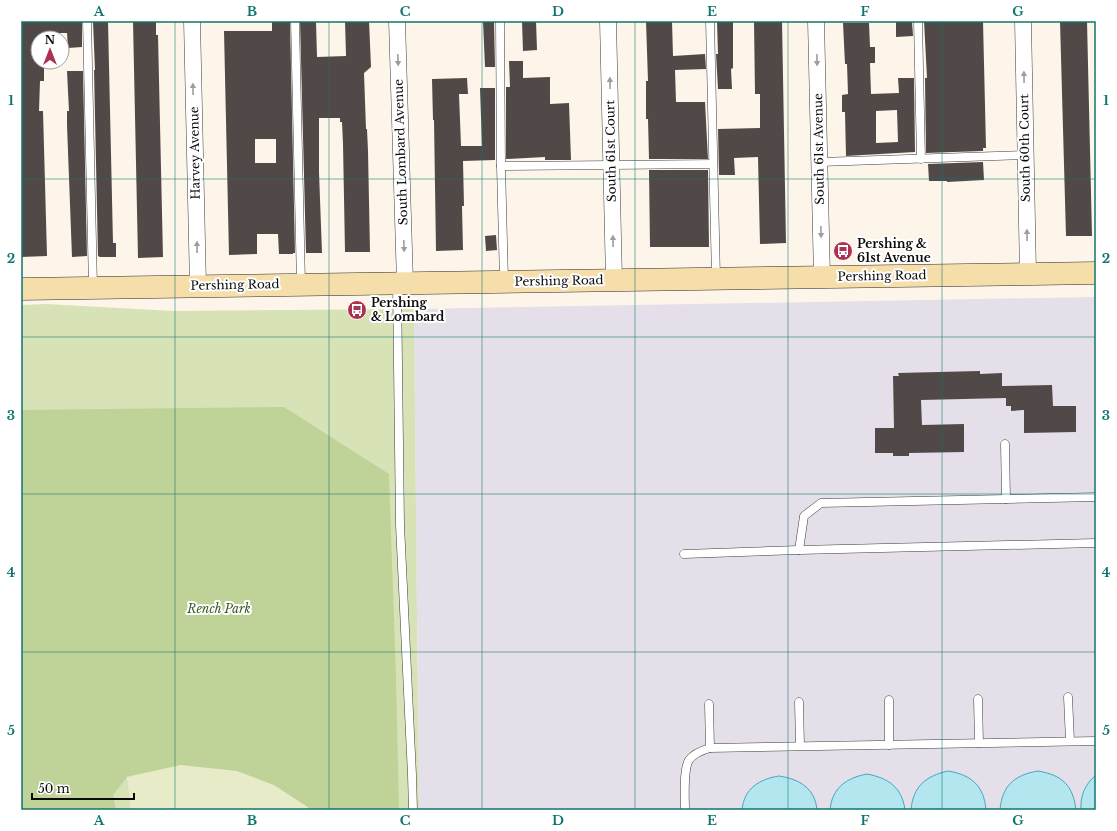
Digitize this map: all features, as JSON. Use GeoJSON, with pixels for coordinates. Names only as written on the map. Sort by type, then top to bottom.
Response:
{"type":"FeatureCollection","features":[{"type":"Feature","properties":{"kind":"main road","name":"Pershing Road"},"geometry":{"type":"LineString","coordinates":[[21,289],[1096,273]]}},
{"type":"Feature","properties":{"kind":"street","name":"Harvey Avenue"},"geometry":{"type":"LineString","coordinates":[[192,21],[198,286]]}},
{"type":"Feature","properties":{"kind":"street","name":"South Lombard Avenue"},"geometry":{"type":"LineString","coordinates":[[397,21],[401,283]]}},
{"type":"Feature","properties":{"kind":"street","name":"South 61st Court"},"geometry":{"type":"LineString","coordinates":[[608,21],[614,280]]}},
{"type":"Feature","properties":{"kind":"street","name":"South 61st Avenue"},"geometry":{"type":"LineString","coordinates":[[816,21],[822,277]]}},
{"type":"Feature","properties":{"kind":"street","name":"South 60th Court"},"geometry":{"type":"LineString","coordinates":[[1023,21],[1028,274]]}},
{"type":"Feature","properties":{"kind":"lane"},"geometry":{"type":"LineString","coordinates":[[87,21],[93,288]]}},
{"type":"Feature","properties":{"kind":"lane"},"geometry":{"type":"LineString","coordinates":[[295,21],[301,284]]}},
{"type":"Feature","properties":{"kind":"lane"},"geometry":{"type":"LineString","coordinates":[[500,21],[501,166],[504,282]]}},
{"type":"Feature","properties":{"kind":"lane"},"geometry":{"type":"LineString","coordinates":[[710,21],[716,279]]}},
{"type":"Feature","properties":{"kind":"lane"},"geometry":{"type":"LineString","coordinates":[[918,21],[921,159]]}},
{"type":"Feature","properties":{"kind":"lane"},"geometry":{"type":"LineString","coordinates":[[820,162],[1025,155]]}},
{"type":"Feature","properties":{"kind":"lane"},"geometry":{"type":"LineString","coordinates":[[501,166],[713,164]]}},
{"type":"Feature","properties":{"kind":"lane"},"geometry":{"type":"LineString","coordinates":[[401,283],[400,525],[413,810]]}},
{"type":"Feature","properties":{"kind":"lane"},"geometry":{"type":"LineString","coordinates":[[1005,444],[1006,499]]}},
{"type":"Feature","properties":{"kind":"lane"},"geometry":{"type":"LineString","coordinates":[[799,550],[804,516],[821,503],[1096,497]]}},
{"type":"Feature","properties":{"kind":"lane"},"geometry":{"type":"LineString","coordinates":[[684,554],[1096,543]]}},
{"type":"Feature","properties":{"kind":"lane"},"geometry":{"type":"LineString","coordinates":[[1068,697],[1070,742]]}},
{"type":"Feature","properties":{"kind":"lane"},"geometry":{"type":"LineString","coordinates":[[978,699],[978,743]]}},
{"type":"Feature","properties":{"kind":"lane"},"geometry":{"type":"LineString","coordinates":[[889,700],[889,745]]}},
{"type":"Feature","properties":{"kind":"lane"},"geometry":{"type":"LineString","coordinates":[[799,702],[800,746]]}},
{"type":"Feature","properties":{"kind":"lane"},"geometry":{"type":"LineString","coordinates":[[709,704],[710,748]]}},
{"type":"Feature","properties":{"kind":"lane"},"geometry":{"type":"LineString","coordinates":[[685,810],[684,781],[689,760],[700,751],[710,748],[1096,741]]}},
{"type":"Feature","properties":{"kind":"shaded area"},"geometry":{"type":"Polygon","coordinates":[[[1096,297],[1096,810],[419,810],[414,309],[1096,297]]]}},
{"type":"Feature","properties":{"kind":"green space","name":"Rench Park"},"geometry":{"type":"Polygon","coordinates":[[[46,304],[173,311],[414,309],[419,810],[21,810],[21,305],[46,304]]]}},
{"type":"Feature","properties":{"kind":"green space","name":"Rench Park"},"geometry":{"type":"Polygon","coordinates":[[[284,407],[389,474],[399,810],[311,810],[306,806],[181,765],[127,777],[113,795],[116,810],[21,810],[21,410],[284,407]]]}},
{"type":"Feature","properties":{"kind":"green space"},"geometry":{"type":"Polygon","coordinates":[[[181,765],[237,771],[274,785],[311,810],[131,810],[127,777],[181,765]]]}},
{"type":"Feature","properties":{"kind":"water"},"geometry":{"type":"Polygon","coordinates":[[[948,771],[964,775],[975,783],[983,794],[986,810],[911,810],[915,794],[922,783],[933,776],[948,771]]]}},
{"type":"Feature","properties":{"kind":"water"},"geometry":{"type":"Polygon","coordinates":[[[1038,771],[1054,775],[1065,783],[1072,794],[1076,810],[1000,810],[1003,794],[1011,783],[1022,775],[1038,771]]]}},
{"type":"Feature","properties":{"kind":"water"},"geometry":{"type":"Polygon","coordinates":[[[867,774],[881,778],[893,785],[901,795],[905,810],[830,810],[831,802],[841,785],[853,778],[867,774]]]}},
{"type":"Feature","properties":{"kind":"water"},"geometry":{"type":"Polygon","coordinates":[[[1096,775],[1096,810],[1081,810],[1082,795],[1086,786],[1096,775]]]}},
{"type":"Feature","properties":{"kind":"water"},"geometry":{"type":"Polygon","coordinates":[[[779,776],[793,779],[805,786],[816,802],[817,810],[742,810],[743,802],[746,796],[754,786],[765,779],[779,776]]]}},
{"type":"Feature","properties":{"kind":"building"},"geometry":{"type":"Polygon","coordinates":[[[21,21],[82,22],[82,47],[70,48],[70,30],[30,30],[30,70],[44,70],[44,81],[40,81],[39,111],[43,111],[47,256],[21,257],[21,21]]]}},
{"type":"Feature","properties":{"kind":"building"},"geometry":{"type":"Polygon","coordinates":[[[108,21],[113,243],[116,243],[116,257],[100,257],[98,256],[93,22],[108,21]]]}},
{"type":"Feature","properties":{"kind":"building"},"geometry":{"type":"Polygon","coordinates":[[[133,21],[156,21],[156,35],[158,35],[163,257],[138,258],[133,21]]]}},
{"type":"Feature","properties":{"kind":"building"},"geometry":{"type":"Polygon","coordinates":[[[272,21],[290,21],[295,253],[279,254],[278,234],[257,234],[257,254],[229,255],[224,31],[272,31],[272,21]],[[255,139],[255,163],[276,163],[276,139],[255,139]]]}},
{"type":"Feature","properties":{"kind":"building"},"geometry":{"type":"Polygon","coordinates":[[[300,21],[316,21],[317,57],[346,56],[345,21],[369,21],[371,67],[364,73],[368,151],[370,252],[345,252],[342,122],[340,122],[340,118],[319,118],[322,253],[306,253],[300,21]]]}},
{"type":"Feature","properties":{"kind":"building"},"geometry":{"type":"Polygon","coordinates":[[[483,21],[494,21],[495,67],[485,67],[483,21]]]}},
{"type":"Feature","properties":{"kind":"building"},"geometry":{"type":"Polygon","coordinates":[[[522,21],[536,21],[537,50],[523,51],[522,21]]]}},
{"type":"Feature","properties":{"kind":"building"},"geometry":{"type":"Polygon","coordinates":[[[646,21],[672,21],[673,56],[705,54],[706,69],[675,70],[676,102],[705,102],[708,159],[649,159],[648,119],[646,119],[646,81],[648,81],[646,21]]]}},
{"type":"Feature","properties":{"kind":"building"},"geometry":{"type":"Polygon","coordinates":[[[717,21],[733,21],[733,68],[731,69],[732,89],[718,89],[716,54],[718,54],[717,21]]]}},
{"type":"Feature","properties":{"kind":"building"},"geometry":{"type":"Polygon","coordinates":[[[754,21],[782,21],[786,243],[760,244],[758,157],[734,158],[735,175],[719,175],[718,129],[760,128],[760,94],[755,94],[754,21]]]}},
{"type":"Feature","properties":{"kind":"building"},"geometry":{"type":"Polygon","coordinates":[[[912,21],[913,36],[896,37],[896,22],[912,21]]]}},
{"type":"Feature","properties":{"kind":"building"},"geometry":{"type":"Polygon","coordinates":[[[924,21],[983,21],[986,148],[983,148],[983,151],[926,153],[925,78],[927,78],[924,21]]]}},
{"type":"Feature","properties":{"kind":"building"},"geometry":{"type":"Polygon","coordinates":[[[1060,21],[1087,21],[1092,236],[1066,236],[1060,21]]]}},
{"type":"Feature","properties":{"kind":"building"},"geometry":{"type":"Polygon","coordinates":[[[843,23],[869,23],[870,47],[875,47],[875,63],[870,63],[871,94],[899,93],[898,78],[914,78],[915,152],[846,156],[845,112],[842,112],[842,95],[848,94],[847,64],[845,64],[843,23]],[[897,110],[876,111],[876,143],[898,142],[897,110]]]}},
{"type":"Feature","properties":{"kind":"building"},"geometry":{"type":"Polygon","coordinates":[[[509,61],[523,61],[523,78],[550,77],[550,104],[569,103],[571,160],[545,160],[545,157],[506,159],[506,87],[510,87],[509,61]]]}},
{"type":"Feature","properties":{"kind":"building"},"geometry":{"type":"Polygon","coordinates":[[[67,71],[83,71],[87,256],[72,257],[67,125],[67,111],[69,111],[67,71]]]}},
{"type":"Feature","properties":{"kind":"building"},"geometry":{"type":"Polygon","coordinates":[[[467,78],[468,94],[459,94],[461,146],[482,146],[480,88],[495,88],[495,160],[463,161],[463,250],[436,251],[432,79],[467,78]]]}},
{"type":"Feature","properties":{"kind":"building"},"geometry":{"type":"Polygon","coordinates":[[[983,162],[984,180],[947,182],[929,181],[928,164],[983,162]]]}},
{"type":"Feature","properties":{"kind":"building"},"geometry":{"type":"Polygon","coordinates":[[[649,170],[708,170],[709,247],[650,247],[649,170]]]}},
{"type":"Feature","properties":{"kind":"building"},"geometry":{"type":"Polygon","coordinates":[[[496,235],[497,250],[486,251],[485,236],[496,235]]]}},
{"type":"Feature","properties":{"kind":"building"},"geometry":{"type":"Polygon","coordinates":[[[980,371],[980,374],[1002,373],[1002,386],[1052,385],[1053,406],[1076,406],[1076,432],[1024,433],[1024,410],[1011,411],[1011,406],[1006,406],[1006,398],[921,400],[922,425],[964,424],[964,452],[909,453],[909,456],[893,456],[893,453],[875,453],[875,428],[894,428],[893,376],[899,376],[898,373],[980,371]]]}},
{"type":"Feature","properties":{"kind":"place","name":"Pershing & 61st Avenue"},"geometry":{"type":"Point","coordinates":[843,251]}},
{"type":"Feature","properties":{"kind":"place","name":"Pershing & Lombard"},"geometry":{"type":"Point","coordinates":[357,310]}}]}
